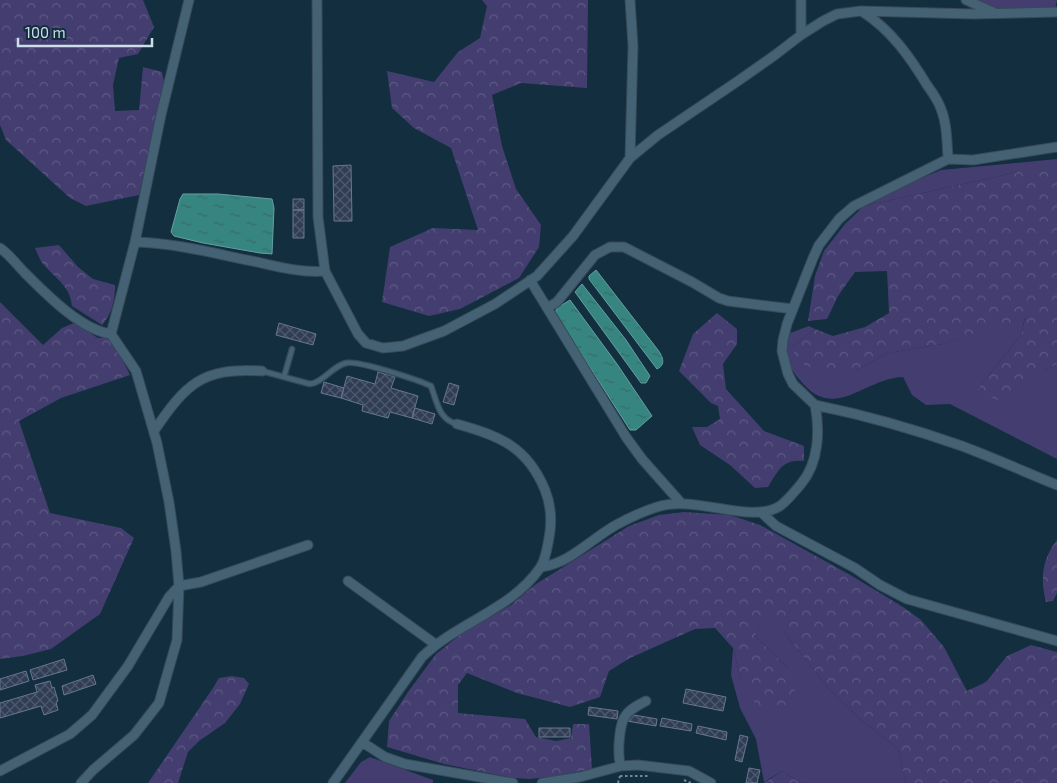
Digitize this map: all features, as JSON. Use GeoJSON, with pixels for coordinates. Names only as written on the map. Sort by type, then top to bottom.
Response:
{"type":"FeatureCollection","features":[{"type":"Feature","properties":{"kind":"street"},"geometry":{"type":"LineString","coordinates":[[111,334],[135,242],[161,115],[189,0]]}},
{"type":"Feature","properties":{"kind":"street"},"geometry":{"type":"LineString","coordinates":[[316,0],[318,217],[325,271],[358,334],[366,343],[383,348],[403,346],[444,331],[495,304],[537,276],[573,236],[630,158],[658,135],[775,55],[801,34],[837,14],[861,11],[893,13],[1057,12]]}},
{"type":"Feature","properties":{"kind":"street"},"geometry":{"type":"LineString","coordinates":[[630,0],[633,46],[630,158]]}},
{"type":"Feature","properties":{"kind":"street"},"geometry":{"type":"LineString","coordinates":[[801,0],[801,34]]}},
{"type":"Feature","properties":{"kind":"street"},"geometry":{"type":"LineString","coordinates":[[966,0],[996,13]]}},
{"type":"Feature","properties":{"kind":"street"},"geometry":{"type":"LineString","coordinates":[[861,11],[875,20],[903,49],[941,108],[945,123],[948,159]]}},
{"type":"Feature","properties":{"kind":"street"},"geometry":{"type":"LineString","coordinates":[[1057,148],[973,160],[948,159],[854,206],[839,219],[819,245],[793,309],[783,340],[782,350],[783,362],[793,384],[815,404],[932,436],[1057,485]]}},
{"type":"Feature","properties":{"kind":"street"},"geometry":{"type":"LineString","coordinates":[[135,242],[168,244],[286,268],[325,271]]}},
{"type":"Feature","properties":{"kind":"street"},"geometry":{"type":"LineString","coordinates":[[546,308],[557,302],[595,255],[602,250],[616,246],[634,251],[718,298],[733,302],[793,309]]}},
{"type":"Feature","properties":{"kind":"street"},"geometry":{"type":"LineString","coordinates":[[0,248],[49,298],[85,323],[102,332],[111,334],[136,371],[154,431],[169,502],[179,586],[177,640],[159,703],[134,735],[93,770],[81,783]]}},
{"type":"Feature","properties":{"kind":"street"},"geometry":{"type":"LineString","coordinates":[[530,280],[626,437],[642,459],[681,504]]}},
{"type":"Feature","properties":{"kind":"street"},"geometry":{"type":"LineString","coordinates":[[154,431],[181,394],[195,383],[226,371],[262,371]]}},
{"type":"Feature","properties":{"kind":"street"},"geometry":{"type":"LineString","coordinates":[[541,567],[554,566],[616,526],[658,506],[696,504],[762,513],[780,506],[807,477],[815,455],[818,432],[815,404]]}},
{"type":"Feature","properties":{"kind":"street"},"geometry":{"type":"LineString","coordinates":[[333,783],[422,657],[435,644],[509,600],[541,567],[545,557],[550,533],[550,513],[548,497],[535,471],[519,450],[485,432],[457,424]]}},
{"type":"Feature","properties":{"kind":"street"},"geometry":{"type":"LineString","coordinates":[[762,513],[776,526],[907,599],[1057,641]]}},
{"type":"Feature","properties":{"kind":"street"},"geometry":{"type":"LineString","coordinates":[[0,772],[70,734],[92,715],[128,666],[169,597],[179,586],[201,582],[308,545]]}},
{"type":"Feature","properties":{"kind":"street"},"geometry":{"type":"LineString","coordinates":[[348,581],[435,644]]}},
{"type":"Feature","properties":{"kind":"street"},"geometry":{"type":"LineString","coordinates":[[621,766],[618,750],[624,718],[633,708],[646,701]]}},
{"type":"Feature","properties":{"kind":"street"},"geometry":{"type":"LineString","coordinates":[[362,742],[385,757],[405,764],[513,783]]}},
{"type":"Feature","properties":{"kind":"street"},"geometry":{"type":"LineString","coordinates":[[542,783],[621,766],[638,765],[689,771],[711,783]]}},
{"type":"Feature","properties":{"kind":"lane"},"geometry":{"type":"LineString","coordinates":[[284,377],[292,349]]}},
{"type":"Feature","properties":{"kind":"lane"},"geometry":{"type":"LineString","coordinates":[[262,371],[315,384],[332,370],[347,363],[361,365],[431,386],[442,416],[447,421],[457,424]]}},
{"type":"Feature","properties":{"kind":"path"},"geometry":{"type":"LineString","coordinates":[[620,776],[657,776]]}},
{"type":"Feature","properties":{"kind":"path"},"geometry":{"type":"LineString","coordinates":[[684,780],[691,783]]}},
{"type":"Feature","properties":{"kind":"green space"},"geometry":{"type":"Polygon","coordinates":[[[0,0],[143,0],[154,27],[138,54],[119,58],[113,85],[115,111],[139,110],[143,67],[162,72],[164,82],[139,195],[86,206],[70,198],[6,140],[0,125],[0,0]]]}},
{"type":"Feature","properties":{"kind":"green space"},"geometry":{"type":"Polygon","coordinates":[[[482,0],[588,0],[587,88],[521,83],[492,95],[502,146],[516,189],[541,225],[539,247],[519,278],[460,309],[429,316],[382,302],[390,247],[433,228],[478,230],[451,148],[414,128],[392,108],[387,71],[434,82],[458,52],[480,38],[487,6],[482,0]]]}},
{"type":"Feature","properties":{"kind":"green space"},"geometry":{"type":"Polygon","coordinates":[[[975,0],[1057,0],[1055,9],[996,9],[975,0]]]}},
{"type":"Feature","properties":{"kind":"green space"},"geometry":{"type":"Polygon","coordinates":[[[1057,159],[1057,172],[1018,172],[864,206],[905,185],[941,170],[1057,159]]]}},
{"type":"Feature","properties":{"kind":"green space"},"geometry":{"type":"Polygon","coordinates":[[[1018,172],[1057,172],[1057,364],[1044,371],[1006,404],[976,391],[1021,335],[1025,318],[942,344],[888,353],[856,370],[826,374],[798,362],[792,347],[815,329],[833,336],[865,327],[889,313],[887,271],[855,272],[838,296],[827,319],[808,321],[815,276],[824,251],[845,224],[864,206],[1018,172]]]}},
{"type":"Feature","properties":{"kind":"green space"},"geometry":{"type":"Polygon","coordinates":[[[59,245],[78,267],[93,279],[115,285],[112,306],[102,325],[72,306],[66,288],[43,264],[35,248],[59,245]]]}},
{"type":"Feature","properties":{"kind":"green space"},"geometry":{"type":"Polygon","coordinates":[[[0,302],[43,345],[62,328],[74,323],[98,338],[108,338],[120,355],[130,375],[61,398],[19,421],[50,513],[121,528],[134,538],[100,614],[51,649],[0,659],[0,302]]]}},
{"type":"Feature","properties":{"kind":"green space"},"geometry":{"type":"Polygon","coordinates":[[[717,313],[737,329],[737,344],[723,364],[726,389],[764,431],[804,446],[804,461],[786,464],[778,471],[768,487],[755,488],[730,465],[700,445],[692,427],[707,427],[720,419],[718,406],[711,403],[679,371],[693,334],[717,313]]]}},
{"type":"Feature","properties":{"kind":"green space"},"geometry":{"type":"Polygon","coordinates":[[[1025,317],[1021,335],[976,391],[1044,371],[1057,364],[1057,459],[950,404],[926,405],[912,395],[903,377],[889,379],[850,395],[825,398],[812,392],[799,379],[790,367],[786,353],[790,333],[809,326],[815,329],[792,347],[856,370],[888,353],[942,344],[1025,317]]]}},
{"type":"Feature","properties":{"kind":"green space"},"geometry":{"type":"Polygon","coordinates":[[[684,512],[730,515],[760,525],[852,576],[903,607],[921,620],[944,647],[967,691],[986,682],[1007,656],[1031,645],[1057,652],[1057,783],[906,783],[898,749],[859,718],[829,689],[787,636],[764,616],[755,636],[789,669],[798,702],[761,712],[741,681],[733,648],[715,628],[695,629],[630,658],[609,671],[600,697],[570,707],[517,693],[467,673],[458,685],[458,713],[525,719],[536,737],[556,741],[571,738],[573,724],[589,724],[592,769],[530,779],[513,778],[444,764],[387,747],[389,721],[436,654],[461,634],[511,605],[536,584],[629,526],[659,515],[684,512]]]}},
{"type":"Feature","properties":{"kind":"green space"},"geometry":{"type":"Polygon","coordinates":[[[1057,540],[1057,593],[1053,601],[1046,602],[1043,585],[1045,562],[1057,540]]]}},
{"type":"Feature","properties":{"kind":"green space"},"geometry":{"type":"Polygon","coordinates":[[[764,615],[787,636],[829,689],[859,718],[898,749],[906,783],[801,783],[782,771],[764,782],[756,739],[740,708],[731,675],[733,648],[741,681],[789,669],[755,636],[764,615]]]}},
{"type":"Feature","properties":{"kind":"green space"},"geometry":{"type":"Polygon","coordinates":[[[232,676],[244,678],[249,684],[240,704],[225,723],[199,741],[188,752],[178,783],[148,783],[219,678],[232,676]]]}},
{"type":"Feature","properties":{"kind":"green space"},"geometry":{"type":"Polygon","coordinates":[[[370,757],[433,780],[433,783],[345,783],[361,762],[370,757]]]}},
{"type":"Feature","properties":{"kind":"green space"},"geometry":{"type":"Polygon","coordinates":[[[782,771],[801,783],[764,783],[782,771]]]}},
{"type":"Feature","properties":{"kind":"water"},"geometry":{"type":"Polygon","coordinates":[[[183,194],[218,194],[272,199],[274,208],[272,254],[203,243],[174,236],[171,232],[183,194]]]}},
{"type":"Feature","properties":{"kind":"water"},"geometry":{"type":"Polygon","coordinates":[[[596,270],[660,353],[663,363],[657,369],[589,279],[589,276],[596,270]]]}},
{"type":"Feature","properties":{"kind":"water"},"geometry":{"type":"Polygon","coordinates":[[[582,284],[626,340],[650,376],[646,383],[641,383],[575,292],[582,284]]]}},
{"type":"Feature","properties":{"kind":"water"},"geometry":{"type":"Polygon","coordinates":[[[570,300],[652,416],[636,430],[630,430],[555,313],[557,308],[570,300]]]}},
{"type":"Feature","properties":{"kind":"building"},"geometry":{"type":"Polygon","coordinates":[[[351,165],[352,221],[334,221],[333,166],[351,165]]]}},
{"type":"Feature","properties":{"kind":"building"},"geometry":{"type":"Polygon","coordinates":[[[293,199],[304,199],[304,210],[293,210],[293,199]]]}},
{"type":"Feature","properties":{"kind":"building"},"geometry":{"type":"Polygon","coordinates":[[[293,210],[304,210],[304,238],[293,238],[293,210]]]}},
{"type":"Feature","properties":{"kind":"building"},"geometry":{"type":"Polygon","coordinates":[[[279,323],[316,334],[313,345],[276,335],[279,323]]]}},
{"type":"Feature","properties":{"kind":"building"},"geometry":{"type":"Polygon","coordinates":[[[378,372],[395,377],[391,388],[418,396],[412,418],[390,412],[388,418],[362,411],[363,405],[341,398],[347,376],[375,384],[378,372]]]}},
{"type":"Feature","properties":{"kind":"building"},"geometry":{"type":"Polygon","coordinates":[[[324,382],[344,388],[341,398],[321,393],[324,382]]]}},
{"type":"Feature","properties":{"kind":"building"},"geometry":{"type":"Polygon","coordinates":[[[449,383],[459,386],[454,405],[443,402],[449,383]]]}},
{"type":"Feature","properties":{"kind":"building"},"geometry":{"type":"Polygon","coordinates":[[[415,408],[435,414],[432,424],[412,418],[415,408]]]}},
{"type":"Feature","properties":{"kind":"building"},"geometry":{"type":"Polygon","coordinates":[[[64,659],[67,670],[33,680],[30,670],[64,659]]]}},
{"type":"Feature","properties":{"kind":"building"},"geometry":{"type":"Polygon","coordinates":[[[26,671],[29,681],[0,690],[0,679],[26,671]]]}},
{"type":"Feature","properties":{"kind":"building"},"geometry":{"type":"Polygon","coordinates":[[[93,675],[96,684],[64,695],[62,686],[93,675]]]}},
{"type":"Feature","properties":{"kind":"building"},"geometry":{"type":"Polygon","coordinates":[[[50,681],[58,701],[56,702],[58,710],[44,715],[41,706],[0,718],[0,703],[37,692],[35,685],[50,681]]]}},
{"type":"Feature","properties":{"kind":"building"},"geometry":{"type":"Polygon","coordinates":[[[686,689],[726,697],[723,711],[683,703],[686,689]]]}},
{"type":"Feature","properties":{"kind":"building"},"geometry":{"type":"Polygon","coordinates":[[[589,707],[618,711],[617,719],[588,715],[589,707]]]}},
{"type":"Feature","properties":{"kind":"building"},"geometry":{"type":"Polygon","coordinates":[[[628,714],[657,719],[656,726],[627,721],[628,714]]]}},
{"type":"Feature","properties":{"kind":"building"},"geometry":{"type":"Polygon","coordinates":[[[662,718],[692,724],[691,731],[660,726],[662,718]]]}},
{"type":"Feature","properties":{"kind":"building"},"geometry":{"type":"Polygon","coordinates":[[[698,726],[727,732],[726,740],[696,733],[698,726]]]}},
{"type":"Feature","properties":{"kind":"building"},"geometry":{"type":"Polygon","coordinates":[[[539,728],[570,728],[570,737],[539,737],[539,728]]]}},
{"type":"Feature","properties":{"kind":"building"},"geometry":{"type":"Polygon","coordinates":[[[740,735],[748,737],[742,762],[735,760],[740,735]]]}},
{"type":"Feature","properties":{"kind":"building"},"geometry":{"type":"Polygon","coordinates":[[[749,768],[760,770],[757,783],[746,783],[749,768]]]}}]}
